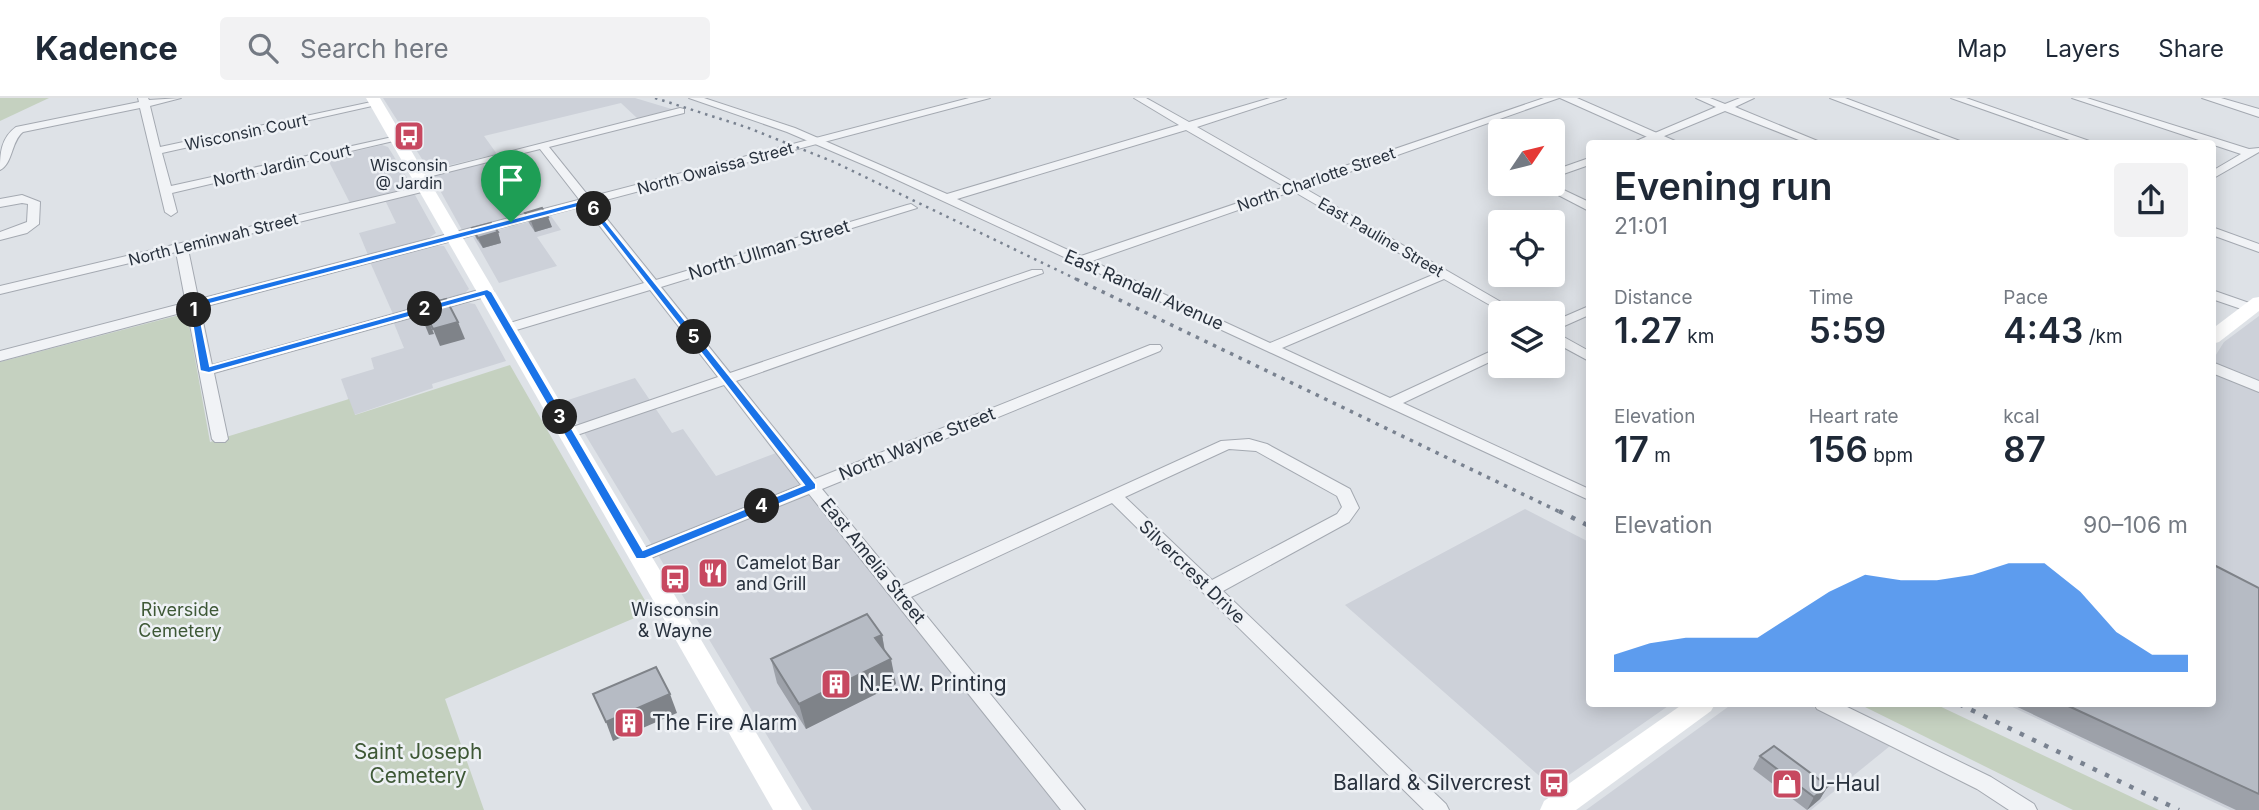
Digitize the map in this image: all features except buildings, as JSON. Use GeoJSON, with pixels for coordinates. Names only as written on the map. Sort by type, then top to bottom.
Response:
{"type":"FeatureCollection","features":[{"type":"Feature","properties":{"kind":"main road"},"geometry":{"type":"LineString","coordinates":[[374,101],[788,810]]}},
{"type":"Feature","properties":{"kind":"main road"},"geometry":{"type":"LineString","coordinates":[[2216,335],[2255,305]]}},
{"type":"Feature","properties":{"kind":"main road"},"geometry":{"type":"LineString","coordinates":[[1554,810],[1698,707]]}},
{"type":"Feature","properties":{"kind":"street"},"geometry":{"type":"LineString","coordinates":[[0,167],[16,131],[144,101],[176,98]]}},
{"type":"Feature","properties":{"kind":"street","name":"East Randall Avenue"},"geometry":{"type":"LineString","coordinates":[[694,98],[818,141],[1272,347],[1586,494]]}},
{"type":"Feature","properties":{"kind":"street"},"geometry":{"type":"LineString","coordinates":[[715,104],[731,98]]}},
{"type":"Feature","properties":{"kind":"street","name":"North Owaissa Street"},"geometry":{"type":"LineString","coordinates":[[0,356],[984,98]]}},
{"type":"Feature","properties":{"kind":"street","name":"East Pauline Street"},"geometry":{"type":"LineString","coordinates":[[1139,98],[1493,301]]}},
{"type":"Feature","properties":{"kind":"street"},"geometry":{"type":"LineString","coordinates":[[944,199],[1281,98]]}},
{"type":"Feature","properties":{"kind":"street","name":"North Charlotte Street"},"geometry":{"type":"LineString","coordinates":[[1079,261],[1554,98]]}},
{"type":"Feature","properties":{"kind":"street"},"geometry":{"type":"LineString","coordinates":[[1566,98],[1667,140]]}},
{"type":"Feature","properties":{"kind":"street"},"geometry":{"type":"LineString","coordinates":[[1701,98],[1810,140]]}},
{"type":"Feature","properties":{"kind":"street"},"geometry":{"type":"LineString","coordinates":[[1643,140],[1749,98]]}},
{"type":"Feature","properties":{"kind":"street"},"geometry":{"type":"LineString","coordinates":[[1835,98],[1952,140]]}},
{"type":"Feature","properties":{"kind":"street"},"geometry":{"type":"LineString","coordinates":[[1956,98],[2081,140]]}},
{"type":"Feature","properties":{"kind":"street"},"geometry":{"type":"LineString","coordinates":[[2077,98],[2255,150]]}},
{"type":"Feature","properties":{"kind":"street"},"geometry":{"type":"LineString","coordinates":[[2208,98],[2259,113]]}},
{"type":"Feature","properties":{"kind":"street"},"geometry":{"type":"LineString","coordinates":[[144,101],[171,212]]}},
{"type":"Feature","properties":{"kind":"street","name":"Wisconsin Court"},"geometry":{"type":"LineString","coordinates":[[156,151],[374,101]]}},
{"type":"Feature","properties":{"kind":"street","name":"North Leminwah Street"},"geometry":{"type":"LineString","coordinates":[[0,290],[181,246],[423,182],[542,146],[680,111]]}},
{"type":"Feature","properties":{"kind":"street","name":"North Jardin Court"},"geometry":{"type":"LineString","coordinates":[[166,191],[397,139]]}},
{"type":"Feature","properties":{"kind":"street","name":"East Amelia Street"},"geometry":{"type":"LineString","coordinates":[[542,146],[812,487],[1074,810]]}},
{"type":"Feature","properties":{"kind":"street"},"geometry":{"type":"LineString","coordinates":[[2216,174],[2255,150]]}},
{"type":"Feature","properties":{"kind":"street"},"geometry":{"type":"LineString","coordinates":[[1565,170],[1586,162]]}},
{"type":"Feature","properties":{"kind":"street"},"geometry":{"type":"LineString","coordinates":[[1565,195],[1586,206]]}},
{"type":"Feature","properties":{"kind":"street"},"geometry":{"type":"LineString","coordinates":[[0,203],[22,199],[34,202],[33,224],[23,230],[0,236]]}},
{"type":"Feature","properties":{"kind":"street","name":"North Ullman Street"},"geometry":{"type":"LineString","coordinates":[[508,328],[911,208]]}},
{"type":"Feature","properties":{"kind":"street"},"geometry":{"type":"LineString","coordinates":[[2216,232],[2259,248]]}},
{"type":"Feature","properties":{"kind":"street"},"geometry":{"type":"LineString","coordinates":[[181,246],[220,439]]}},
{"type":"Feature","properties":{"kind":"street"},"geometry":{"type":"LineString","coordinates":[[569,433],[1037,273]]}},
{"type":"Feature","properties":{"kind":"street"},"geometry":{"type":"LineString","coordinates":[[1272,347],[1445,274]]}},
{"type":"Feature","properties":{"kind":"street"},"geometry":{"type":"LineString","coordinates":[[205,371],[487,292]]}},
{"type":"Feature","properties":{"kind":"street"},"geometry":{"type":"LineString","coordinates":[[2216,295],[2255,305]]}},
{"type":"Feature","properties":{"kind":"street"},"geometry":{"type":"LineString","coordinates":[[1565,321],[1586,311]]}},
{"type":"Feature","properties":{"kind":"street"},"geometry":{"type":"LineString","coordinates":[[1565,342],[1586,354]]}},
{"type":"Feature","properties":{"kind":"street","name":"North Wayne Street"},"geometry":{"type":"LineString","coordinates":[[640,556],[1155,348]]}},
{"type":"Feature","properties":{"kind":"street"},"geometry":{"type":"LineString","coordinates":[[1391,403],[1488,357]]}},
{"type":"Feature","properties":{"kind":"street"},"geometry":{"type":"LineString","coordinates":[[2216,369],[2259,387]]}},
{"type":"Feature","properties":{"kind":"street"},"geometry":{"type":"LineString","coordinates":[[901,594],[1217,448],[1238,443],[1276,454],[1344,493],[1351,508],[1343,518],[1209,590]]}},
{"type":"Feature","properties":{"kind":"street","name":"Silvercrest Drive"},"geometry":{"type":"LineString","coordinates":[[1114,496],[1438,810]]}},
{"type":"Feature","properties":{"kind":"street"},"geometry":{"type":"LineString","coordinates":[[1830,707],[1984,783],[2026,810]]}},
{"type":"Feature","properties":{"kind":"shaded area"},"geometry":{"type":"Polygon","coordinates":[[[383,98],[635,98],[675,110],[638,119],[621,103],[484,136],[497,154],[429,170],[383,98]]]}},
{"type":"Feature","properties":{"kind":"shaded area"},"geometry":{"type":"Polygon","coordinates":[[[382,145],[388,147],[411,184],[408,188],[350,203],[327,158],[382,145]]]}},
{"type":"Feature","properties":{"kind":"shaded area"},"geometry":{"type":"Polygon","coordinates":[[[483,163],[519,215],[462,230],[432,176],[483,163]]]}},
{"type":"Feature","properties":{"kind":"shaded area"},"geometry":{"type":"Polygon","coordinates":[[[415,195],[436,233],[427,239],[368,255],[359,233],[396,223],[385,200],[415,195]]]}},
{"type":"Feature","properties":{"kind":"shaded area"},"geometry":{"type":"Polygon","coordinates":[[[551,216],[561,230],[537,237],[557,266],[499,283],[473,237],[551,216]]]}},
{"type":"Feature","properties":{"kind":"shaded area"},"geometry":{"type":"Polygon","coordinates":[[[434,245],[444,246],[469,289],[464,294],[393,314],[370,262],[434,245]]]}},
{"type":"Feature","properties":{"kind":"shaded area"},"geometry":{"type":"Polygon","coordinates":[[[469,303],[475,304],[506,361],[432,384],[433,388],[354,415],[341,379],[374,369],[371,358],[404,348],[393,321],[469,303]]]}},
{"type":"Feature","properties":{"kind":"shaded area"},"geometry":{"type":"Polygon","coordinates":[[[2259,316],[2259,810],[2230,810],[2012,707],[2216,707],[2216,355],[2224,342],[2259,316]]]}},
{"type":"Feature","properties":{"kind":"shaded area"},"geometry":{"type":"Polygon","coordinates":[[[635,378],[672,433],[683,429],[716,476],[776,453],[1060,810],[812,810],[565,401],[635,378]]]}},
{"type":"Feature","properties":{"kind":"shaded area"},"geometry":{"type":"Polygon","coordinates":[[[1525,509],[1586,540],[1586,707],[1667,707],[1552,787],[1345,605],[1525,509]]]}},
{"type":"Feature","properties":{"kind":"shaded area"},"geometry":{"type":"Polygon","coordinates":[[[1728,707],[1813,707],[1890,746],[1811,810],[1586,810],[1728,707]]]}},
{"type":"Feature","properties":{"kind":"green space"},"geometry":{"type":"Polygon","coordinates":[[[0,98],[49,98],[0,121],[0,98]]]}},
{"type":"Feature","properties":{"kind":"green space","name":"Riverside Cemetery"},"geometry":{"type":"Polygon","coordinates":[[[187,314],[210,442],[349,399],[355,415],[510,365],[651,611],[445,699],[484,810],[0,810],[0,362],[187,314]]]}},
{"type":"Feature","properties":{"kind":"green space"},"geometry":{"type":"Polygon","coordinates":[[[1865,707],[1941,707],[2159,810],[2073,810],[1865,707]]]}},
{"type":"Feature","properties":{"kind":"railway"},"geometry":{"type":"LineString","coordinates":[[655,98],[746,127],[834,162],[1080,281]]}},
{"type":"Feature","properties":{"kind":"railway"},"geometry":{"type":"LineString","coordinates":[[1076,279],[1562,513]]}},
{"type":"Feature","properties":{"kind":"railway"},"geometry":{"type":"LineString","coordinates":[[1559,511],[1586,524]]}},
{"type":"Feature","properties":{"kind":"railway"},"geometry":{"type":"LineString","coordinates":[[1965,707],[2179,810]]}},
{"type":"Feature","properties":{"kind":"place","name":"Wisconsin @ Jardin"},"geometry":{"type":"Point","coordinates":[409,136]}},
{"type":"Feature","properties":{"kind":"place","name":"Camelot Bar and Grill"},"geometry":{"type":"Point","coordinates":[713,573]}},
{"type":"Feature","properties":{"kind":"place","name":"Wisconsin & Wayne"},"geometry":{"type":"Point","coordinates":[675,579]}},
{"type":"Feature","properties":{"kind":"place","name":"N.E.W. Printing"},"geometry":{"type":"Point","coordinates":[836,684]}},
{"type":"Feature","properties":{"kind":"place","name":"The Fire Alarm"},"geometry":{"type":"Point","coordinates":[629,723]}},
{"type":"Feature","properties":{"kind":"place","name":"Ballard & Silvercrest"},"geometry":{"type":"Point","coordinates":[1554,783]}},
{"type":"Feature","properties":{"kind":"place","name":"U-Haul"},"geometry":{"type":"Point","coordinates":[1787,784]}},
{"type":"Feature","properties":{"kind":"route"},"geometry":{"type":"LineString","coordinates":[[588,201],[812,487],[640,556],[487,292],[205,371],[193,305],[511,222],[588,201]]}},
{"type":"Feature","properties":{"kind":"park label","name":"Saint Joseph Cemetery"},"geometry":{"type":"Point","coordinates":[418,764]}}]}
